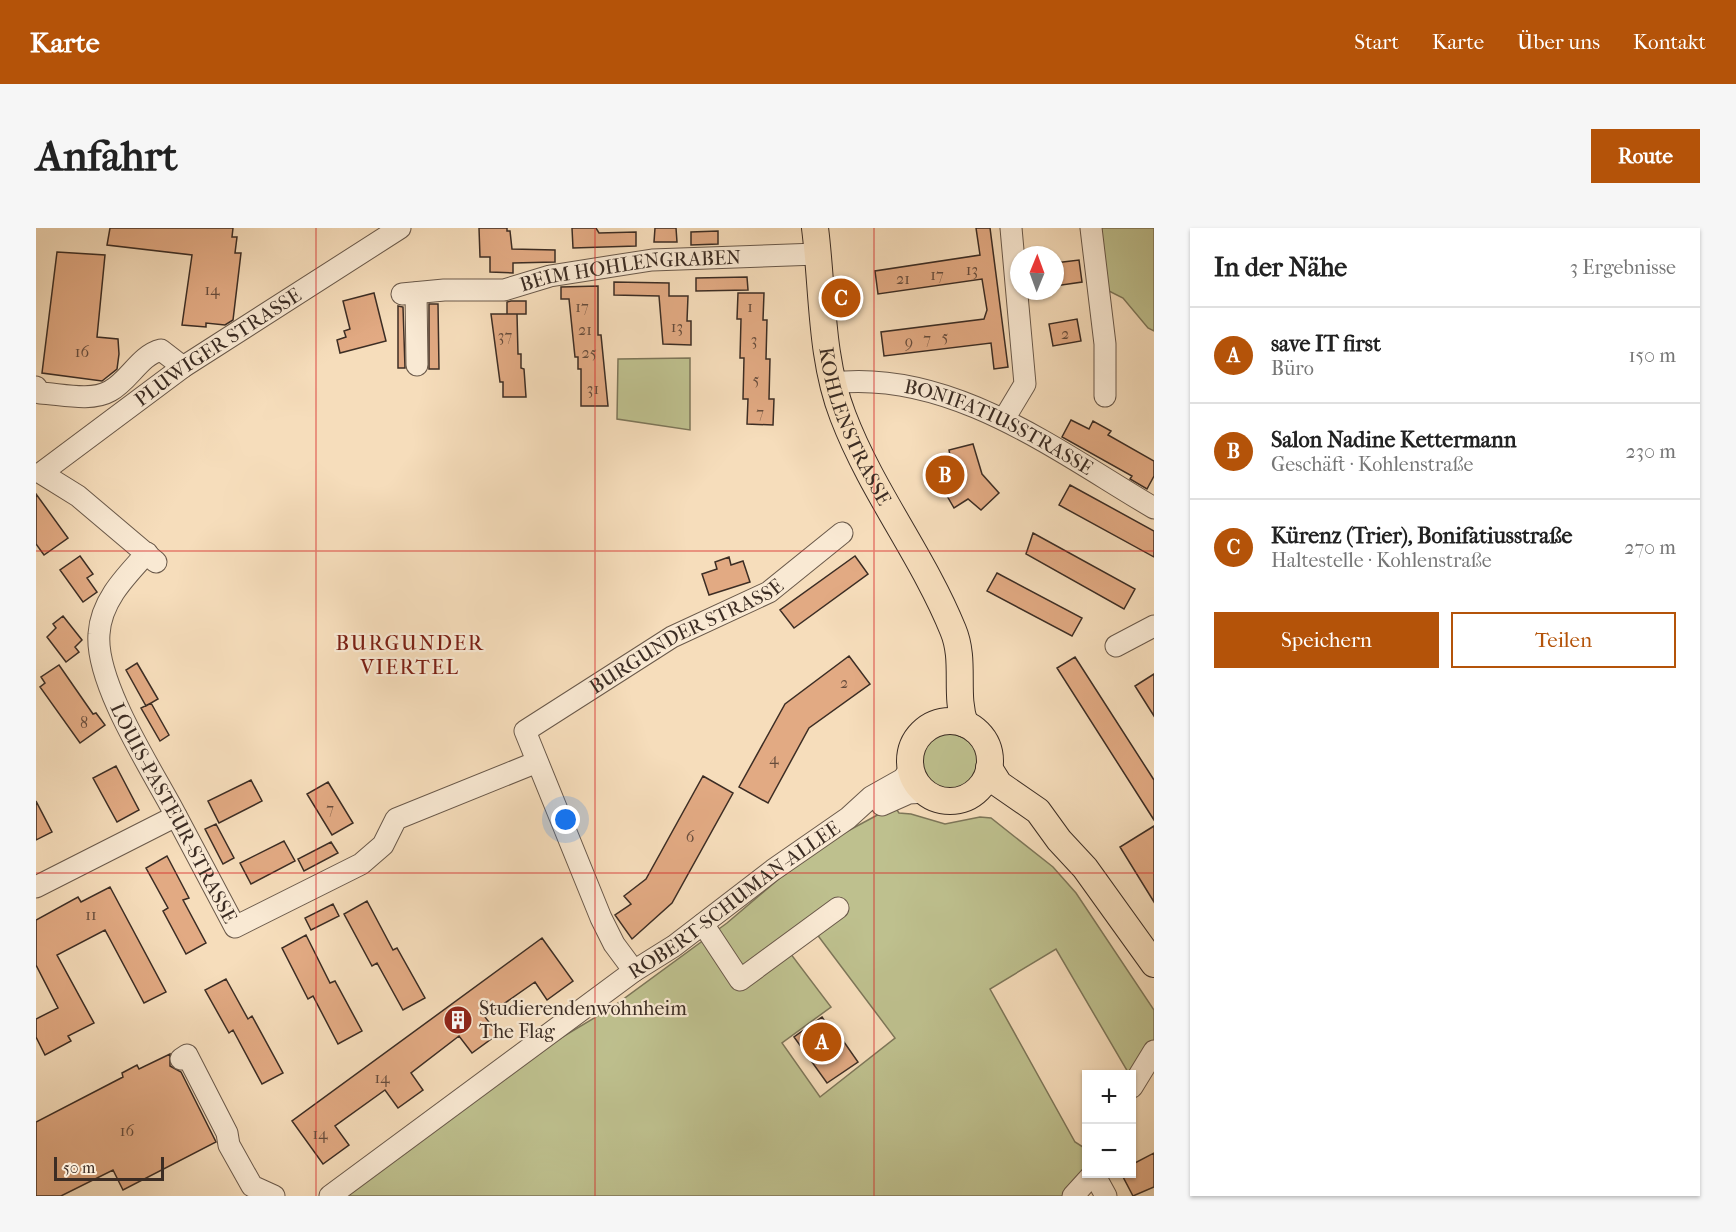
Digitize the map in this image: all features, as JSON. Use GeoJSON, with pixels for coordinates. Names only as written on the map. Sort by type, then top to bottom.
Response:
{"type":"FeatureCollection","features":[{"type":"Feature","properties":{"kind":"main road","name":"KOHLENSTRASSE"},"geometry":{"type":"LineString","coordinates":[[814,228],[832,383],[842,415],[862,458],[944,609],[958,644],[961,669],[960,706],[965,724]]}},
{"type":"Feature","properties":{"kind":"main road","name":"KOHLENSTRASSE"},"geometry":{"type":"LineString","coordinates":[[938,723],[946,701],[944,609]]}},
{"type":"Feature","properties":{"kind":"main road"},"geometry":{"type":"LineString","coordinates":[[970,796],[983,784],[989,768],[990,756],[985,742],[975,730],[965,724],[938,723],[928,728],[917,739],[911,753],[911,768],[918,784],[926,792],[947,801],[970,796],[994,799],[1059,840]]}},
{"type":"Feature","properties":{"kind":"main road"},"geometry":{"type":"LineString","coordinates":[[989,768],[996,781],[1038,811],[1059,840],[1085,868],[1154,964]]}},
{"type":"Feature","properties":{"kind":"street","name":"PLUWIGER STRASSE"},"geometry":{"type":"LineString","coordinates":[[152,558],[78,496],[41,473],[183,367],[400,228]]}},
{"type":"Feature","properties":{"kind":"street"},"geometry":{"type":"LineString","coordinates":[[1004,419],[1025,384],[1011,228]]}},
{"type":"Feature","properties":{"kind":"street"},"geometry":{"type":"LineString","coordinates":[[1091,228],[1105,344],[1105,396]]}},
{"type":"Feature","properties":{"kind":"street","name":"BEIM HOHLENGRABEN"},"geometry":{"type":"LineString","coordinates":[[417,365],[409,294],[444,290],[504,290],[550,276],[652,260],[818,254]]}},
{"type":"Feature","properties":{"kind":"street"},"geometry":{"type":"LineString","coordinates":[[36,387],[40,393],[93,396],[110,391],[145,359],[161,350],[183,367]]}},
{"type":"Feature","properties":{"kind":"street","name":"BONIFATIUSSTRASSE"},"geometry":{"type":"LineString","coordinates":[[832,383],[861,380],[938,394],[1004,419],[1154,508]]}},
{"type":"Feature","properties":{"kind":"street","name":"BURGUNDER STRASSE"},"geometry":{"type":"LineString","coordinates":[[537,762],[525,731],[672,637],[769,592],[842,532]]}},
{"type":"Feature","properties":{"kind":"street","name":"LOUIS-PASTEUR-STRASSE"},"geometry":{"type":"LineString","coordinates":[[152,558],[122,581],[109,601],[100,626],[99,647],[104,667],[129,728],[235,927],[361,864],[383,845],[396,819],[537,762]]}},
{"type":"Feature","properties":{"kind":"street"},"geometry":{"type":"LineString","coordinates":[[1116,646],[1154,626]]}},
{"type":"Feature","properties":{"kind":"street"},"geometry":{"type":"LineString","coordinates":[[537,762],[600,918],[614,944],[634,971]]}},
{"type":"Feature","properties":{"kind":"street","name":"ROBERT-SCHUMAN-ALLEE"},"geometry":{"type":"LineString","coordinates":[[330,1196],[634,971],[674,946],[774,870],[848,818],[871,797],[903,779],[911,768]]}},
{"type":"Feature","properties":{"kind":"street","name":"ROBERT-SCHUMAN-ALLEE"},"geometry":{"type":"LineString","coordinates":[[848,818],[906,794],[926,792]]}},
{"type":"Feature","properties":{"kind":"street"},"geometry":{"type":"LineString","coordinates":[[36,887],[176,816]]}},
{"type":"Feature","properties":{"kind":"street"},"geometry":{"type":"LineString","coordinates":[[703,924],[740,980],[838,908]]}},
{"type":"Feature","properties":{"kind":"street"},"geometry":{"type":"LineString","coordinates":[[1136,1079],[1154,1051]]}},
{"type":"Feature","properties":{"kind":"street"},"geometry":{"type":"LineString","coordinates":[[181,1059],[187,1055],[227,1133],[229,1145],[252,1186],[274,1196]]}},
{"type":"Feature","properties":{"kind":"street"},"geometry":{"type":"LineString","coordinates":[[1073,1196],[1089,1178]]}},
{"type":"Feature","properties":{"kind":"street"},"geometry":{"type":"LineString","coordinates":[[1097,1178],[1106,1196]]}},
{"type":"Feature","properties":{"kind":"green space"},"geometry":{"type":"Polygon","coordinates":[[[1100,228],[1154,228],[1154,331],[1148,328],[1123,298],[1105,289],[1100,228]]]}},
{"type":"Feature","properties":{"kind":"green space"},"geometry":{"type":"Polygon","coordinates":[[[690,358],[690,430],[617,419],[618,359],[690,358]]]}},
{"type":"Feature","properties":{"kind":"green space"},"geometry":{"type":"Polygon","coordinates":[[[943,734],[955,734],[970,742],[978,757],[978,769],[970,784],[955,792],[943,792],[928,784],[920,769],[920,757],[928,742],[943,734]]]}},
{"type":"Feature","properties":{"kind":"green space"},"geometry":{"type":"Polygon","coordinates":[[[894,806],[899,813],[911,814],[945,824],[980,817],[991,818],[1053,867],[1076,893],[1154,1010],[1154,1041],[1132,1070],[1127,1070],[1056,949],[990,989],[1075,1142],[1082,1146],[1082,1174],[1064,1196],[343,1196],[559,1039],[611,1008],[727,923],[780,878],[833,839],[894,806]],[[816,933],[790,953],[831,1007],[782,1043],[820,1097],[895,1038],[816,933]]]}},
{"type":"Feature","properties":{"kind":"building"},"geometry":{"type":"Polygon","coordinates":[[[110,228],[233,228],[232,237],[237,237],[235,253],[241,253],[233,320],[225,325],[206,323],[206,327],[182,325],[192,255],[107,245],[110,228]]]}},
{"type":"Feature","properties":{"kind":"building"},"geometry":{"type":"Polygon","coordinates":[[[479,228],[507,228],[507,231],[510,231],[512,249],[555,250],[555,262],[513,263],[513,273],[490,272],[490,257],[480,257],[479,228]]]}},
{"type":"Feature","properties":{"kind":"building"},"geometry":{"type":"Polygon","coordinates":[[[572,228],[596,228],[599,233],[636,232],[636,246],[573,248],[572,228]]]}},
{"type":"Feature","properties":{"kind":"building"},"geometry":{"type":"Polygon","coordinates":[[[655,228],[676,228],[677,242],[654,242],[655,228]]]}},
{"type":"Feature","properties":{"kind":"building"},"geometry":{"type":"Polygon","coordinates":[[[976,228],[990,228],[1008,367],[994,369],[991,343],[884,356],[881,332],[984,319],[987,310],[982,279],[878,294],[875,271],[980,255],[976,228]]]}},
{"type":"Feature","properties":{"kind":"building"},"geometry":{"type":"Polygon","coordinates":[[[718,231],[718,244],[691,245],[691,232],[718,231]]]}},
{"type":"Feature","properties":{"kind":"building"},"geometry":{"type":"Polygon","coordinates":[[[57,252],[105,255],[97,337],[118,339],[119,354],[117,369],[102,381],[42,373],[57,252]]]}},
{"type":"Feature","properties":{"kind":"building"},"geometry":{"type":"Polygon","coordinates":[[[1079,260],[1082,282],[1064,285],[1064,262],[1079,260]]]}},
{"type":"Feature","properties":{"kind":"building"},"geometry":{"type":"Polygon","coordinates":[[[747,277],[748,290],[696,291],[696,278],[747,277]]]}},
{"type":"Feature","properties":{"kind":"building"},"geometry":{"type":"Polygon","coordinates":[[[614,282],[669,283],[669,296],[688,296],[687,321],[691,321],[691,345],[663,344],[659,296],[614,295],[614,282]]]}},
{"type":"Feature","properties":{"kind":"building"},"geometry":{"type":"Polygon","coordinates":[[[598,286],[598,335],[601,335],[608,406],[581,406],[581,369],[578,369],[578,357],[575,357],[569,299],[561,299],[561,287],[598,286]]]}},
{"type":"Feature","properties":{"kind":"building"},"geometry":{"type":"Polygon","coordinates":[[[374,293],[386,341],[340,353],[337,340],[346,337],[344,331],[350,329],[343,301],[374,293]]]}},
{"type":"Feature","properties":{"kind":"building"},"geometry":{"type":"Polygon","coordinates":[[[738,293],[764,293],[763,320],[767,320],[766,359],[770,359],[769,399],[774,399],[773,425],[747,424],[748,399],[743,399],[744,358],[740,358],[741,319],[737,319],[738,293]]]}},
{"type":"Feature","properties":{"kind":"building"},"geometry":{"type":"Polygon","coordinates":[[[526,301],[526,314],[507,314],[507,302],[526,301]]]}},
{"type":"Feature","properties":{"kind":"building"},"geometry":{"type":"Polygon","coordinates":[[[429,304],[438,304],[439,369],[429,369],[429,304]]]}},
{"type":"Feature","properties":{"kind":"building"},"geometry":{"type":"Polygon","coordinates":[[[398,306],[403,307],[405,368],[398,368],[398,306]]]}},
{"type":"Feature","properties":{"kind":"building"},"geometry":{"type":"Polygon","coordinates":[[[491,314],[517,314],[518,354],[521,354],[521,368],[524,369],[526,397],[503,397],[503,382],[500,382],[491,314]]]}},
{"type":"Feature","properties":{"kind":"building"},"geometry":{"type":"Polygon","coordinates":[[[1077,319],[1081,341],[1053,346],[1049,324],[1077,319]]]}},
{"type":"Feature","properties":{"kind":"building"},"geometry":{"type":"Polygon","coordinates":[[[1071,420],[1089,429],[1093,421],[1111,431],[1108,435],[1154,461],[1154,476],[1147,489],[1130,479],[1132,476],[1062,437],[1071,420]]]}},
{"type":"Feature","properties":{"kind":"building"},"geometry":{"type":"Polygon","coordinates":[[[973,444],[982,474],[999,493],[981,510],[968,499],[954,508],[935,475],[952,465],[949,450],[973,444]]]}},
{"type":"Feature","properties":{"kind":"building"},"geometry":{"type":"Polygon","coordinates":[[[1070,485],[1154,531],[1154,557],[1059,505],[1070,485]]]}},
{"type":"Feature","properties":{"kind":"building"},"geometry":{"type":"Polygon","coordinates":[[[36,494],[68,538],[44,555],[36,544],[36,494]]]}},
{"type":"Feature","properties":{"kind":"building"},"geometry":{"type":"Polygon","coordinates":[[[1033,533],[1135,589],[1124,609],[1026,554],[1033,533]]]}},
{"type":"Feature","properties":{"kind":"building"},"geometry":{"type":"Polygon","coordinates":[[[80,556],[93,574],[87,578],[97,592],[83,602],[60,570],[80,556]]]}},
{"type":"Feature","properties":{"kind":"building"},"geometry":{"type":"Polygon","coordinates":[[[855,556],[868,574],[794,628],[780,610],[855,556]]]}},
{"type":"Feature","properties":{"kind":"building"},"geometry":{"type":"Polygon","coordinates":[[[729,557],[731,565],[743,561],[750,582],[709,595],[702,574],[717,569],[715,562],[729,557]]]}},
{"type":"Feature","properties":{"kind":"building"},"geometry":{"type":"Polygon","coordinates":[[[997,573],[1082,618],[1072,636],[987,591],[997,573]]]}},
{"type":"Feature","properties":{"kind":"building"},"geometry":{"type":"Polygon","coordinates":[[[63,616],[82,640],[75,647],[79,652],[66,662],[47,637],[56,628],[53,624],[63,616]]]}},
{"type":"Feature","properties":{"kind":"building"},"geometry":{"type":"Polygon","coordinates":[[[849,656],[870,684],[809,728],[768,803],[739,787],[785,704],[849,656]]]}},
{"type":"Feature","properties":{"kind":"building"},"geometry":{"type":"Polygon","coordinates":[[[1075,657],[1154,780],[1154,820],[1057,668],[1075,657]]]}},
{"type":"Feature","properties":{"kind":"building"},"geometry":{"type":"Polygon","coordinates":[[[137,663],[158,699],[146,706],[126,670],[137,663]]]}},
{"type":"Feature","properties":{"kind":"building"},"geometry":{"type":"Polygon","coordinates":[[[59,665],[93,714],[96,713],[105,725],[80,743],[40,687],[45,683],[41,677],[59,665]]]}},
{"type":"Feature","properties":{"kind":"building"},"geometry":{"type":"Polygon","coordinates":[[[1154,674],[1154,716],[1135,686],[1154,674]]]}},
{"type":"Feature","properties":{"kind":"building"},"geometry":{"type":"Polygon","coordinates":[[[151,703],[169,735],[160,741],[141,708],[151,703]]]}},
{"type":"Feature","properties":{"kind":"building"},"geometry":{"type":"Polygon","coordinates":[[[116,766],[139,810],[117,822],[93,778],[116,766]]]}},
{"type":"Feature","properties":{"kind":"building"},"geometry":{"type":"Polygon","coordinates":[[[703,776],[733,793],[672,903],[632,939],[615,915],[631,904],[624,896],[646,879],[703,776]]]}},
{"type":"Feature","properties":{"kind":"building"},"geometry":{"type":"Polygon","coordinates":[[[251,780],[262,801],[219,823],[208,801],[251,780]]]}},
{"type":"Feature","properties":{"kind":"building"},"geometry":{"type":"Polygon","coordinates":[[[328,782],[353,823],[332,835],[307,794],[328,782]]]}},
{"type":"Feature","properties":{"kind":"building"},"geometry":{"type":"Polygon","coordinates":[[[36,801],[52,832],[36,840],[36,801]]]}},
{"type":"Feature","properties":{"kind":"building"},"geometry":{"type":"Polygon","coordinates":[[[216,824],[234,858],[223,864],[205,829],[216,824]]]}},
{"type":"Feature","properties":{"kind":"building"},"geometry":{"type":"Polygon","coordinates":[[[1154,826],[1154,902],[1120,847],[1154,826]]]}},
{"type":"Feature","properties":{"kind":"building"},"geometry":{"type":"Polygon","coordinates":[[[284,841],[295,861],[251,884],[240,863],[284,841]]]}},
{"type":"Feature","properties":{"kind":"building"},"geometry":{"type":"Polygon","coordinates":[[[331,842],[338,853],[304,871],[298,859],[331,842]]]}},
{"type":"Feature","properties":{"kind":"building"},"geometry":{"type":"Polygon","coordinates":[[[167,856],[189,898],[183,900],[206,943],[186,954],[163,911],[168,908],[146,868],[167,856]]]}},
{"type":"Feature","properties":{"kind":"building"},"geometry":{"type":"Polygon","coordinates":[[[110,887],[166,992],[144,1003],[105,930],[57,955],[94,1023],[68,1036],[71,1041],[45,1055],[36,1037],[36,1019],[58,1008],[36,965],[36,920],[78,897],[81,902],[110,887]]]}},
{"type":"Feature","properties":{"kind":"building"},"geometry":{"type":"Polygon","coordinates":[[[367,901],[393,950],[397,948],[425,998],[403,1010],[377,963],[372,966],[344,914],[367,901]]]}},
{"type":"Feature","properties":{"kind":"building"},"geometry":{"type":"Polygon","coordinates":[[[333,904],[339,916],[311,930],[305,918],[333,904]]]}},
{"type":"Feature","properties":{"kind":"building"},"geometry":{"type":"Polygon","coordinates":[[[306,935],[330,983],[335,981],[362,1031],[338,1044],[313,996],[308,999],[282,948],[306,935]]]}},
{"type":"Feature","properties":{"kind":"building"},"geometry":{"type":"Polygon","coordinates":[[[542,938],[573,981],[547,1000],[535,982],[485,1017],[498,1034],[472,1053],[459,1036],[411,1073],[423,1090],[398,1108],[385,1090],[335,1126],[349,1145],[323,1164],[292,1121],[542,938]]]}},
{"type":"Feature","properties":{"kind":"building"},"geometry":{"type":"Polygon","coordinates":[[[226,979],[248,1019],[252,1016],[283,1073],[262,1084],[233,1030],[229,1033],[205,990],[226,979]]]}},
{"type":"Feature","properties":{"kind":"building"},"geometry":{"type":"Polygon","coordinates":[[[822,1017],[834,1035],[837,1032],[858,1062],[827,1083],[794,1037],[822,1017]]]}},
{"type":"Feature","properties":{"kind":"building"},"geometry":{"type":"Polygon","coordinates":[[[170,1054],[170,1066],[181,1072],[216,1142],[123,1190],[113,1170],[61,1196],[36,1196],[36,1122],[123,1077],[122,1073],[137,1065],[139,1069],[170,1054]]]}},
{"type":"Feature","properties":{"kind":"building"},"geometry":{"type":"Polygon","coordinates":[[[1154,1153],[1154,1187],[1133,1196],[1124,1178],[1136,1178],[1136,1162],[1154,1153]]]}},
{"type":"Feature","properties":{"kind":"place","name":"Kürenz (Trier), Bonifatiusstraße"},"geometry":{"type":"Point","coordinates":[841,298]}},
{"type":"Feature","properties":{"kind":"place","name":"Salon Nadine Kettermann"},"geometry":{"type":"Point","coordinates":[945,475]}},
{"type":"Feature","properties":{"kind":"place","name":"Studierendenwohnheim The Flag"},"geometry":{"type":"Point","coordinates":[458,1020]}},
{"type":"Feature","properties":{"kind":"place","name":"save IT first"},"geometry":{"type":"Point","coordinates":[822,1042]}},
{"type":"Feature","properties":{"kind":"district","name":"BURGUNDER VIERTEL"},"geometry":{"type":"Point","coordinates":[410,655]}}]}
